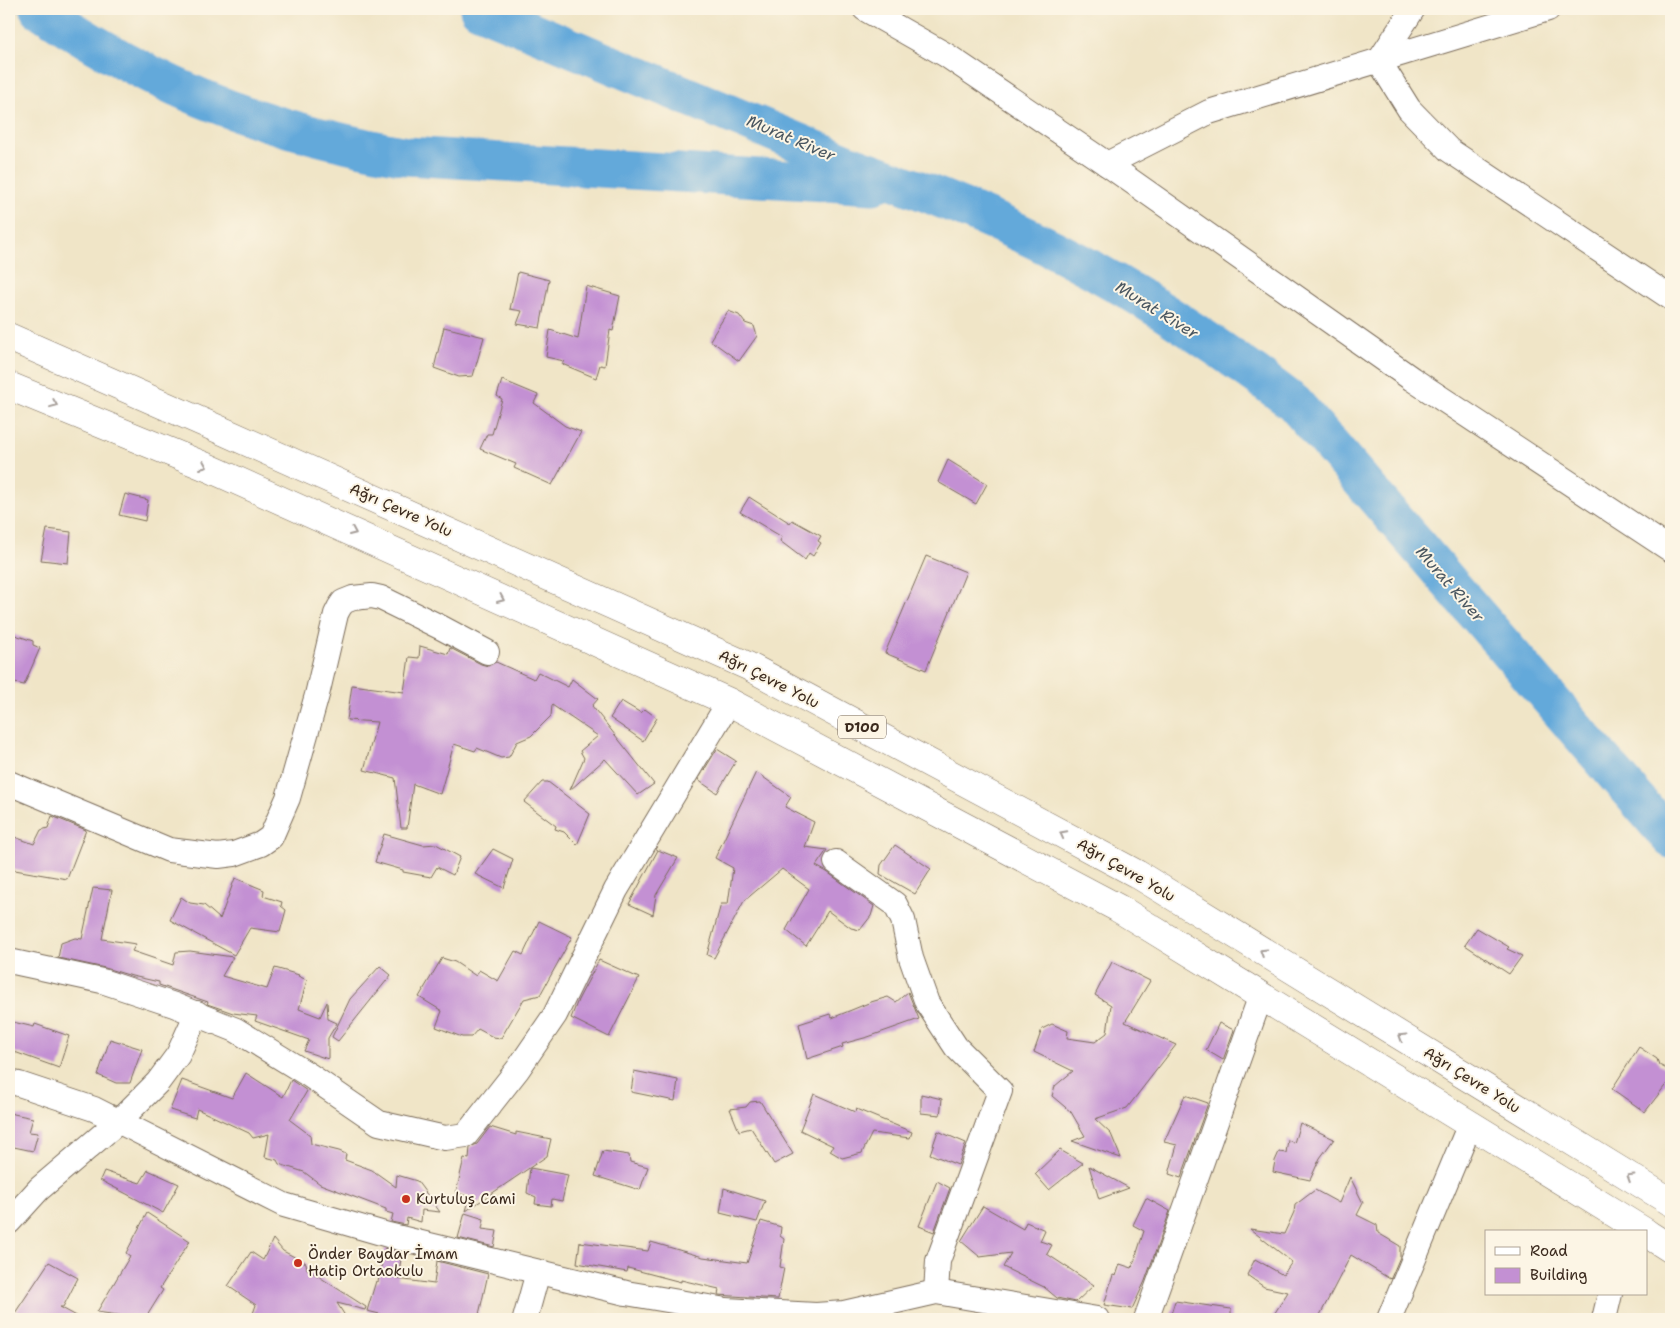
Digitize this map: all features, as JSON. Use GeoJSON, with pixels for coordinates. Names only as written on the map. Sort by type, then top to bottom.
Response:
{"type":"FeatureCollection","features":[{"type":"Feature","properties":{"kind":"highway","name":"Ağrı Çevre Yolu"},"geometry":{"type":"LineString","coordinates":[[9,337],[748,666],[1137,874],[1671,1202]]}},
{"type":"Feature","properties":{"kind":"highway","name":"D100"},"geometry":{"type":"LineString","coordinates":[[9,386],[209,468],[729,702],[1118,908],[1470,1124],[1636,1229]]}},
{"type":"Feature","properties":{"kind":"highway","name":"D100"},"geometry":{"type":"LineString","coordinates":[[1648,1236],[1671,1249]]}},
{"type":"Feature","properties":{"kind":"street"},"geometry":{"type":"LineString","coordinates":[[865,9],[946,55],[1107,164],[1412,379],[1671,550]]}},
{"type":"Feature","properties":{"kind":"street"},"geometry":{"type":"LineString","coordinates":[[1379,61],[1413,9]]}},
{"type":"Feature","properties":{"kind":"street"},"geometry":{"type":"LineString","coordinates":[[1107,164],[1209,112],[1548,9]]}},
{"type":"Feature","properties":{"kind":"street"},"geometry":{"type":"LineString","coordinates":[[1379,61],[1409,109],[1449,150],[1671,298]]}},
{"type":"Feature","properties":{"kind":"street"},"geometry":{"type":"LineString","coordinates":[[9,783],[169,850],[218,856],[250,850],[271,837],[288,798],[317,695],[336,614],[343,602],[362,596],[381,598],[487,652]]}},
{"type":"Feature","properties":{"kind":"street"},"geometry":{"type":"LineString","coordinates":[[9,961],[102,981],[197,1013],[236,1030],[309,1075],[379,1123],[445,1138],[466,1135],[518,1069],[555,1015],[616,890],[729,702]]}},
{"type":"Feature","properties":{"kind":"street"},"geometry":{"type":"LineString","coordinates":[[836,862],[895,904],[903,920],[911,958],[927,1003],[956,1046],[1000,1091],[938,1261],[936,1292]]}},
{"type":"Feature","properties":{"kind":"street"},"geometry":{"type":"LineString","coordinates":[[1146,1319],[1261,995]]}},
{"type":"Feature","properties":{"kind":"street"},"geometry":{"type":"LineString","coordinates":[[9,1222],[39,1189],[119,1121],[158,1082],[178,1055],[197,1013]]}},
{"type":"Feature","properties":{"kind":"street"},"geometry":{"type":"LineString","coordinates":[[9,1082],[94,1109],[284,1205],[388,1235],[626,1293],[726,1310],[844,1316],[936,1292],[1097,1319]]}},
{"type":"Feature","properties":{"kind":"street"},"geometry":{"type":"LineString","coordinates":[[1389,1319],[1470,1124]]}},
{"type":"Feature","properties":{"kind":"street"},"geometry":{"type":"LineString","coordinates":[[525,1319],[538,1272]]}},
{"type":"Feature","properties":{"kind":"street"},"geometry":{"type":"LineString","coordinates":[[1604,1319],[1610,1296]]}},
{"type":"Feature","properties":{"kind":"building"},"geometry":{"type":"Polygon","coordinates":[[[518,272],[549,280],[540,328],[517,324],[522,311],[510,309],[518,272]]]}},
{"type":"Feature","properties":{"kind":"building"},"geometry":{"type":"Polygon","coordinates":[[[586,286],[620,296],[613,331],[610,330],[605,366],[600,365],[596,378],[562,364],[564,361],[546,357],[550,330],[578,339],[586,286]]]}},
{"type":"Feature","properties":{"kind":"building"},"geometry":{"type":"Polygon","coordinates":[[[728,311],[739,315],[745,323],[754,326],[757,336],[739,361],[710,340],[728,311]]]}},
{"type":"Feature","properties":{"kind":"building"},"geometry":{"type":"Polygon","coordinates":[[[444,327],[484,337],[473,376],[459,377],[434,368],[444,327]]]}},
{"type":"Feature","properties":{"kind":"building"},"geometry":{"type":"Polygon","coordinates":[[[502,380],[538,395],[534,403],[565,426],[581,432],[552,485],[514,468],[516,464],[480,449],[487,434],[492,434],[502,399],[497,396],[502,380]]]}},
{"type":"Feature","properties":{"kind":"building"},"geometry":{"type":"Polygon","coordinates":[[[948,460],[987,484],[976,504],[938,482],[948,460]]]}},
{"type":"Feature","properties":{"kind":"building"},"geometry":{"type":"Polygon","coordinates":[[[125,494],[148,500],[145,521],[119,515],[125,494]]]}},
{"type":"Feature","properties":{"kind":"building"},"geometry":{"type":"Polygon","coordinates":[[[749,497],[790,523],[792,520],[821,536],[818,541],[821,543],[813,556],[809,553],[805,560],[780,541],[782,537],[740,512],[749,497]]]}},
{"type":"Feature","properties":{"kind":"building"},"geometry":{"type":"Polygon","coordinates":[[[47,529],[71,532],[68,563],[41,560],[47,529]]]}},
{"type":"Feature","properties":{"kind":"building"},"geometry":{"type":"Polygon","coordinates":[[[926,556],[966,572],[926,670],[885,653],[926,556]]]}},
{"type":"Feature","properties":{"kind":"building"},"geometry":{"type":"Polygon","coordinates":[[[9,633],[33,641],[33,645],[40,648],[24,685],[9,680],[9,633]]]}},
{"type":"Feature","properties":{"kind":"building"},"geometry":{"type":"Polygon","coordinates":[[[420,646],[448,654],[450,648],[481,664],[488,666],[496,662],[534,679],[538,672],[568,687],[572,679],[598,699],[592,706],[654,784],[638,795],[605,759],[570,790],[584,758],[580,751],[598,736],[552,705],[551,716],[531,736],[517,742],[509,757],[501,758],[477,748],[475,751],[454,744],[440,794],[413,784],[407,828],[401,828],[395,778],[364,770],[377,722],[347,720],[352,685],[404,692],[409,657],[419,658],[420,646]]]}},
{"type":"Feature","properties":{"kind":"building"},"geometry":{"type":"Polygon","coordinates":[[[621,701],[641,713],[645,709],[657,718],[643,741],[610,718],[621,701]]]}},
{"type":"Feature","properties":{"kind":"building"},"geometry":{"type":"Polygon","coordinates":[[[717,749],[736,761],[717,793],[698,780],[717,749]]]}},
{"type":"Feature","properties":{"kind":"building"},"geometry":{"type":"Polygon","coordinates":[[[756,772],[791,797],[785,807],[814,822],[805,847],[827,850],[816,866],[874,906],[871,916],[860,930],[851,928],[828,911],[806,946],[786,930],[809,889],[782,869],[744,901],[714,958],[707,955],[721,904],[728,904],[733,868],[715,858],[756,772]]]}},
{"type":"Feature","properties":{"kind":"building"},"geometry":{"type":"Polygon","coordinates":[[[542,782],[548,782],[590,814],[577,845],[564,832],[555,829],[556,826],[524,802],[542,782]]]}},
{"type":"Feature","properties":{"kind":"building"},"geometry":{"type":"Polygon","coordinates":[[[52,816],[86,830],[67,879],[9,869],[9,835],[34,844],[41,830],[48,828],[52,816]]]}},
{"type":"Feature","properties":{"kind":"building"},"geometry":{"type":"Polygon","coordinates":[[[384,834],[423,845],[436,844],[460,857],[453,875],[437,867],[431,877],[403,872],[403,870],[375,862],[384,834]]]}},
{"type":"Feature","properties":{"kind":"building"},"geometry":{"type":"Polygon","coordinates":[[[895,845],[931,869],[915,894],[880,874],[881,865],[895,845]]]}},
{"type":"Feature","properties":{"kind":"building"},"geometry":{"type":"Polygon","coordinates":[[[493,849],[513,859],[504,888],[475,874],[493,849]]]}},
{"type":"Feature","properties":{"kind":"building"},"geometry":{"type":"Polygon","coordinates":[[[658,850],[678,858],[656,895],[653,915],[629,904],[658,850]]]}},
{"type":"Feature","properties":{"kind":"building"},"geometry":{"type":"Polygon","coordinates":[[[235,878],[264,890],[263,896],[282,902],[281,906],[286,910],[280,932],[250,928],[234,955],[170,920],[181,897],[190,903],[204,905],[220,919],[235,878]]]}},
{"type":"Feature","properties":{"kind":"building"},"geometry":{"type":"Polygon","coordinates":[[[93,888],[112,890],[102,939],[136,944],[132,951],[173,965],[176,952],[190,951],[233,957],[222,976],[267,989],[275,968],[299,975],[307,980],[299,1009],[320,1017],[327,1002],[328,1019],[337,1023],[328,1038],[328,1059],[304,1051],[309,1040],[255,1021],[257,1016],[233,1013],[207,1004],[208,1002],[159,985],[159,982],[58,958],[61,943],[75,938],[82,939],[93,888]]]}},
{"type":"Feature","properties":{"kind":"building"},"geometry":{"type":"Polygon","coordinates":[[[539,921],[572,937],[540,995],[524,999],[501,1038],[493,1037],[478,1029],[471,1037],[462,1037],[436,1027],[442,1011],[419,997],[442,958],[455,962],[476,976],[479,970],[498,981],[515,951],[523,955],[539,921]]]}},
{"type":"Feature","properties":{"kind":"building"},"geometry":{"type":"Polygon","coordinates":[[[1477,928],[1509,947],[1507,949],[1522,956],[1509,974],[1465,945],[1477,928]]]}},
{"type":"Feature","properties":{"kind":"building"},"geometry":{"type":"Polygon","coordinates":[[[599,960],[639,978],[609,1037],[571,1018],[578,1000],[599,960]]]}},
{"type":"Feature","properties":{"kind":"building"},"geometry":{"type":"Polygon","coordinates":[[[1112,962],[1150,981],[1125,1022],[1176,1045],[1127,1108],[1095,1119],[1111,1134],[1121,1158],[1072,1141],[1085,1136],[1071,1112],[1052,1096],[1055,1086],[1073,1071],[1034,1052],[1042,1029],[1052,1024],[1068,1031],[1067,1038],[1095,1042],[1107,1033],[1111,1005],[1095,995],[1112,962]]]}},
{"type":"Feature","properties":{"kind":"building"},"geometry":{"type":"Polygon","coordinates":[[[380,966],[391,975],[338,1041],[332,1037],[350,999],[380,966]]]}},
{"type":"Feature","properties":{"kind":"building"},"geometry":{"type":"Polygon","coordinates":[[[908,992],[919,1019],[842,1044],[843,1047],[807,1059],[799,1024],[830,1014],[832,1018],[888,997],[896,1002],[908,992]]]}},
{"type":"Feature","properties":{"kind":"building"},"geometry":{"type":"Polygon","coordinates":[[[9,1021],[34,1027],[35,1024],[69,1036],[59,1068],[9,1050],[9,1021]]]}},
{"type":"Feature","properties":{"kind":"building"},"geometry":{"type":"Polygon","coordinates":[[[1219,1023],[1234,1030],[1223,1060],[1206,1050],[1219,1023]]]}},
{"type":"Feature","properties":{"kind":"building"},"geometry":{"type":"Polygon","coordinates":[[[110,1039],[142,1049],[130,1083],[116,1083],[98,1075],[110,1039]]]}},
{"type":"Feature","properties":{"kind":"building"},"geometry":{"type":"Polygon","coordinates":[[[1639,1047],[1657,1059],[1659,1065],[1671,1071],[1671,1078],[1645,1112],[1612,1089],[1639,1047]]]}},
{"type":"Feature","properties":{"kind":"building"},"geometry":{"type":"Polygon","coordinates":[[[634,1071],[678,1080],[675,1101],[631,1092],[634,1071]]]}},
{"type":"Feature","properties":{"kind":"building"},"geometry":{"type":"Polygon","coordinates":[[[246,1073],[283,1097],[291,1080],[307,1091],[290,1120],[310,1135],[311,1144],[346,1154],[345,1160],[372,1170],[396,1187],[397,1175],[417,1181],[440,1212],[422,1210],[421,1222],[407,1218],[406,1225],[391,1222],[393,1214],[386,1212],[386,1209],[320,1184],[304,1172],[279,1164],[277,1160],[265,1157],[269,1134],[253,1138],[249,1133],[197,1109],[195,1118],[170,1110],[182,1080],[232,1098],[246,1073]]]}},
{"type":"Feature","properties":{"kind":"building"},"geometry":{"type":"Polygon","coordinates":[[[814,1094],[855,1112],[856,1109],[912,1132],[910,1138],[872,1133],[862,1153],[842,1158],[830,1151],[833,1146],[800,1130],[814,1094]]]}},
{"type":"Feature","properties":{"kind":"building"},"geometry":{"type":"Polygon","coordinates":[[[921,1094],[942,1099],[940,1115],[921,1113],[921,1094]]]}},
{"type":"Feature","properties":{"kind":"building"},"geometry":{"type":"Polygon","coordinates":[[[1185,1095],[1208,1103],[1181,1178],[1169,1174],[1177,1145],[1164,1142],[1185,1095]]]}},
{"type":"Feature","properties":{"kind":"building"},"geometry":{"type":"Polygon","coordinates":[[[760,1101],[793,1154],[774,1164],[751,1128],[739,1131],[730,1109],[746,1107],[750,1102],[760,1101]]]}},
{"type":"Feature","properties":{"kind":"building"},"geometry":{"type":"Polygon","coordinates":[[[9,1113],[33,1118],[29,1132],[38,1133],[33,1151],[9,1146],[9,1113]]]}},
{"type":"Feature","properties":{"kind":"building"},"geometry":{"type":"Polygon","coordinates":[[[1300,1123],[1334,1139],[1320,1158],[1310,1180],[1273,1172],[1279,1152],[1286,1153],[1288,1140],[1294,1143],[1300,1123]]]}},
{"type":"Feature","properties":{"kind":"building"},"geometry":{"type":"Polygon","coordinates":[[[490,1127],[516,1135],[516,1132],[551,1139],[547,1156],[466,1211],[470,1197],[456,1193],[464,1158],[469,1159],[470,1147],[477,1144],[490,1127]]]}},
{"type":"Feature","properties":{"kind":"building"},"geometry":{"type":"Polygon","coordinates":[[[938,1131],[966,1143],[958,1165],[930,1154],[938,1131]]]}},
{"type":"Feature","properties":{"kind":"building"},"geometry":{"type":"Polygon","coordinates":[[[1060,1150],[1083,1163],[1049,1190],[1035,1174],[1060,1150]]]}},
{"type":"Feature","properties":{"kind":"building"},"geometry":{"type":"Polygon","coordinates":[[[603,1151],[629,1155],[630,1162],[648,1167],[640,1190],[595,1176],[603,1151]]]}},
{"type":"Feature","properties":{"kind":"building"},"geometry":{"type":"Polygon","coordinates":[[[1089,1166],[1129,1188],[1099,1199],[1089,1166]]]}},
{"type":"Feature","properties":{"kind":"building"},"geometry":{"type":"Polygon","coordinates":[[[530,1168],[568,1175],[562,1201],[552,1199],[551,1206],[535,1204],[536,1197],[527,1193],[530,1168]]]}},
{"type":"Feature","properties":{"kind":"building"},"geometry":{"type":"Polygon","coordinates":[[[148,1170],[179,1184],[163,1213],[100,1180],[104,1171],[140,1183],[148,1170]]]}},
{"type":"Feature","properties":{"kind":"building"},"geometry":{"type":"Polygon","coordinates":[[[1350,1177],[1363,1203],[1357,1215],[1377,1225],[1378,1233],[1400,1246],[1400,1257],[1391,1278],[1351,1255],[1318,1319],[1271,1319],[1288,1292],[1264,1287],[1247,1275],[1255,1259],[1283,1275],[1292,1262],[1250,1229],[1284,1234],[1294,1212],[1295,1205],[1315,1190],[1339,1203],[1350,1177]]]}},
{"type":"Feature","properties":{"kind":"building"},"geometry":{"type":"Polygon","coordinates":[[[937,1181],[950,1188],[934,1232],[919,1226],[937,1181]]]}},
{"type":"Feature","properties":{"kind":"building"},"geometry":{"type":"Polygon","coordinates":[[[724,1188],[765,1201],[757,1222],[720,1213],[724,1188]]]}},
{"type":"Feature","properties":{"kind":"building"},"geometry":{"type":"Polygon","coordinates":[[[1146,1198],[1170,1211],[1145,1281],[1132,1309],[1104,1305],[1113,1275],[1116,1276],[1120,1264],[1132,1268],[1144,1231],[1133,1225],[1146,1198]]]}},
{"type":"Feature","properties":{"kind":"building"},"geometry":{"type":"Polygon","coordinates":[[[983,1206],[1023,1229],[1026,1222],[1045,1230],[1040,1241],[1052,1245],[1047,1254],[1094,1285],[1076,1302],[1057,1298],[1044,1287],[1003,1267],[1011,1253],[980,1257],[961,1241],[983,1206]]]}},
{"type":"Feature","properties":{"kind":"building"},"geometry":{"type":"Polygon","coordinates":[[[147,1213],[190,1241],[160,1288],[163,1290],[145,1319],[97,1312],[130,1256],[126,1253],[147,1213]]]}},
{"type":"Feature","properties":{"kind":"building"},"geometry":{"type":"Polygon","coordinates":[[[465,1213],[484,1219],[482,1229],[497,1231],[494,1247],[458,1238],[465,1213]]]}},
{"type":"Feature","properties":{"kind":"building"},"geometry":{"type":"Polygon","coordinates":[[[761,1221],[781,1227],[780,1236],[784,1239],[780,1267],[784,1268],[778,1299],[718,1295],[719,1289],[681,1280],[681,1282],[628,1268],[627,1272],[577,1263],[580,1242],[648,1251],[651,1242],[703,1257],[747,1263],[761,1221]]]}},
{"type":"Feature","properties":{"kind":"building"},"geometry":{"type":"Polygon","coordinates":[[[273,1239],[283,1251],[306,1263],[307,1269],[366,1307],[365,1310],[337,1303],[347,1319],[251,1319],[256,1305],[228,1286],[251,1252],[263,1260],[273,1239]]]}},
{"type":"Feature","properties":{"kind":"building"},"geometry":{"type":"Polygon","coordinates":[[[385,1248],[402,1252],[398,1279],[434,1284],[437,1261],[488,1274],[478,1319],[407,1319],[367,1311],[376,1281],[378,1282],[385,1248]]]}},
{"type":"Feature","properties":{"kind":"building"},"geometry":{"type":"Polygon","coordinates":[[[49,1262],[78,1278],[63,1307],[60,1307],[82,1319],[11,1319],[49,1262]]]}},
{"type":"Feature","properties":{"kind":"building"},"geometry":{"type":"Polygon","coordinates":[[[1175,1301],[1231,1309],[1231,1319],[1182,1319],[1171,1314],[1175,1301]]]}},
{"type":"Feature","properties":{"kind":"waterway"},"geometry":{"type":"LineString","coordinates":[[39,9],[115,56],[196,96],[271,123],[367,148],[406,156],[873,185]]}},
{"type":"Feature","properties":{"kind":"waterway","name":"Murat River"},"geometry":{"type":"LineString","coordinates":[[479,9],[852,165],[944,200],[1012,229],[1103,275],[1168,315],[1232,358],[1294,403],[1671,839]]}},
{"type":"Feature","properties":{"kind":"place","name":"Kurtuluş Cami"},"geometry":{"type":"Point","coordinates":[406,1199]}},
{"type":"Feature","properties":{"kind":"place","name":"Önder Baydar İmam Hatip Ortaokulu"},"geometry":{"type":"Point","coordinates":[298,1263]}}]}
